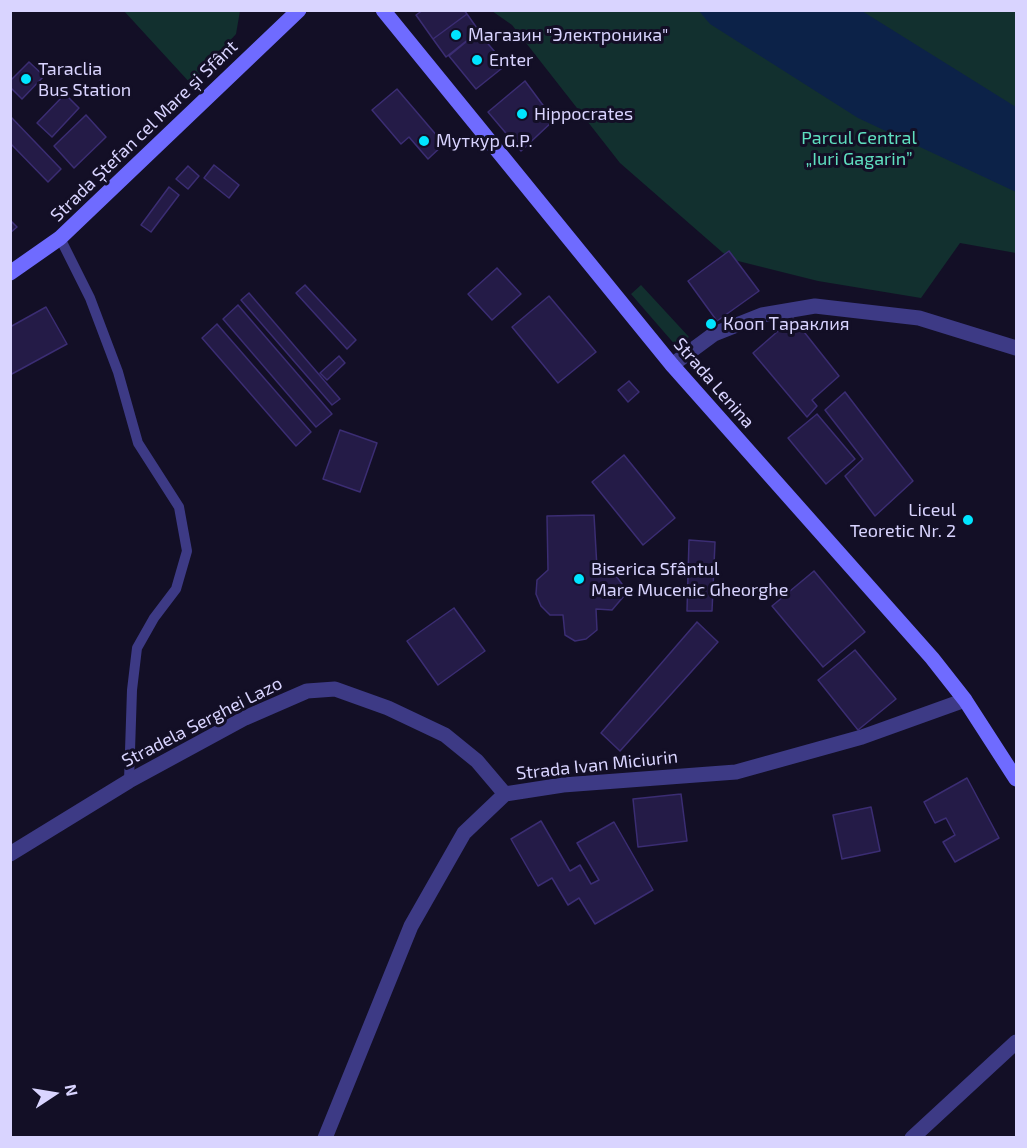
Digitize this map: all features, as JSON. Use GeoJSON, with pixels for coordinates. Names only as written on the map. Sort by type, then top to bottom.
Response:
{"type":"FeatureCollection","features":[{"type":"Feature","properties":{"kind":"street","name":"Strada Ștefan cel Mare și Sfânt"},"geometry":{"type":"LineString","coordinates":[[10,273],[60,238],[299,10]]}},
{"type":"Feature","properties":{"kind":"street","name":"Strada Lenina"},"geometry":{"type":"LineString","coordinates":[[383,10],[672,365],[932,658],[965,700],[1017,779]]}},
{"type":"Feature","properties":{"kind":"street"},"geometry":{"type":"LineString","coordinates":[[672,365],[714,334],[762,315],[815,306],[919,318],[1017,348]]}},
{"type":"Feature","properties":{"kind":"street","name":"Stradela Serghei Lazo"},"geometry":{"type":"LineString","coordinates":[[10,854],[129,781],[245,718],[307,691],[335,689],[388,708],[445,735],[477,761],[505,794]]}},
{"type":"Feature","properties":{"kind":"street","name":"Strada Ivan Miciurin"},"geometry":{"type":"LineString","coordinates":[[325,1137],[411,926],[464,833],[505,794],[563,785],[736,772],[862,738],[965,700]]}},
{"type":"Feature","properties":{"kind":"street"},"geometry":{"type":"LineString","coordinates":[[912,1137],[1017,1042]]}},
{"type":"Feature","properties":{"kind":"lane"},"geometry":{"type":"LineString","coordinates":[[60,238],[90,298],[115,363],[138,443],[179,507],[187,551],[176,589],[154,618],[137,648],[132,690],[129,781]]}},
{"type":"Feature","properties":{"kind":"green space"},"geometry":{"type":"Polygon","coordinates":[[[124,11],[240,11],[236,34],[191,84],[124,11]]]}},
{"type":"Feature","properties":{"kind":"green space","name":"Parcul Central „Iuri Gagarin”"},"geometry":{"type":"Polygon","coordinates":[[[492,11],[1016,11],[1016,253],[960,243],[921,298],[818,281],[730,259],[620,163],[512,25],[492,11]]]}},
{"type":"Feature","properties":{"kind":"green space"},"geometry":{"type":"Polygon","coordinates":[[[641,285],[689,337],[677,347],[631,294],[641,285]]]}},
{"type":"Feature","properties":{"kind":"water"},"geometry":{"type":"Polygon","coordinates":[[[699,11],[862,11],[1016,107],[1016,192],[858,118],[710,24],[699,11]]]}},
{"type":"Feature","properties":{"kind":"building"},"geometry":{"type":"Polygon","coordinates":[[[423,10],[464,10],[467,14],[433,39],[416,15],[423,10]]]}},
{"type":"Feature","properties":{"kind":"building","name":"Магазин \"Электроника\""},"geometry":{"type":"Polygon","coordinates":[[[467,14],[479,31],[446,57],[433,39],[467,14]]]}},
{"type":"Feature","properties":{"kind":"building","name":"Enter"},"geometry":{"type":"Polygon","coordinates":[[[478,32],[506,65],[476,89],[449,56],[478,32]]]}},
{"type":"Feature","properties":{"kind":"building"},"geometry":{"type":"Polygon","coordinates":[[[29,62],[44,76],[22,99],[10,87],[10,81],[29,62]]]}},
{"type":"Feature","properties":{"kind":"building"},"geometry":{"type":"Polygon","coordinates":[[[525,81],[554,120],[521,151],[488,112],[525,81]]]}},
{"type":"Feature","properties":{"kind":"building"},"geometry":{"type":"Polygon","coordinates":[[[397,89],[444,144],[428,159],[409,137],[401,144],[372,110],[397,89]]]}},
{"type":"Feature","properties":{"kind":"building"},"geometry":{"type":"Polygon","coordinates":[[[65,94],[79,108],[52,137],[37,123],[65,94]]]}},
{"type":"Feature","properties":{"kind":"building"},"geometry":{"type":"Polygon","coordinates":[[[86,115],[106,137],[74,168],[54,146],[86,115]]]}},
{"type":"Feature","properties":{"kind":"building"},"geometry":{"type":"Polygon","coordinates":[[[10,116],[61,169],[48,182],[10,143],[10,116]]]}},
{"type":"Feature","properties":{"kind":"building"},"geometry":{"type":"Polygon","coordinates":[[[214,165],[239,185],[229,198],[204,178],[214,165]]]}},
{"type":"Feature","properties":{"kind":"building"},"geometry":{"type":"Polygon","coordinates":[[[188,166],[199,176],[188,189],[176,179],[188,166]]]}},
{"type":"Feature","properties":{"kind":"building"},"geometry":{"type":"Polygon","coordinates":[[[169,187],[179,195],[151,232],[141,225],[169,187]]]}},
{"type":"Feature","properties":{"kind":"building"},"geometry":{"type":"Polygon","coordinates":[[[10,220],[17,227],[10,233],[10,220]]]}},
{"type":"Feature","properties":{"kind":"building"},"geometry":{"type":"Polygon","coordinates":[[[729,251],[759,291],[717,321],[688,281],[729,251]]]}},
{"type":"Feature","properties":{"kind":"building"},"geometry":{"type":"Polygon","coordinates":[[[497,268],[521,294],[492,320],[468,294],[497,268]]]}},
{"type":"Feature","properties":{"kind":"building"},"geometry":{"type":"Polygon","coordinates":[[[305,285],[356,340],[347,349],[296,293],[305,285]]]}},
{"type":"Feature","properties":{"kind":"building"},"geometry":{"type":"Polygon","coordinates":[[[249,293],[340,399],[332,405],[241,300],[249,293]]]}},
{"type":"Feature","properties":{"kind":"building"},"geometry":{"type":"Polygon","coordinates":[[[549,296],[596,352],[558,383],[512,327],[549,296]]]}},
{"type":"Feature","properties":{"kind":"building"},"geometry":{"type":"Polygon","coordinates":[[[238,305],[332,414],[316,427],[223,319],[238,305]]]}},
{"type":"Feature","properties":{"kind":"building"},"geometry":{"type":"Polygon","coordinates":[[[46,307],[67,344],[10,375],[10,327],[46,307]]]}},
{"type":"Feature","properties":{"kind":"building"},"geometry":{"type":"Polygon","coordinates":[[[793,318],[839,376],[812,400],[817,406],[807,417],[753,353],[793,318]]]}},
{"type":"Feature","properties":{"kind":"building"},"geometry":{"type":"Polygon","coordinates":[[[217,324],[311,432],[296,446],[202,338],[217,324]]]}},
{"type":"Feature","properties":{"kind":"building"},"geometry":{"type":"Polygon","coordinates":[[[339,356],[345,363],[327,380],[320,373],[339,356]]]}},
{"type":"Feature","properties":{"kind":"building"},"geometry":{"type":"Polygon","coordinates":[[[629,381],[639,392],[628,402],[618,390],[629,381]]]}},
{"type":"Feature","properties":{"kind":"building"},"geometry":{"type":"Polygon","coordinates":[[[845,392],[913,481],[875,516],[845,476],[863,459],[825,410],[845,392]]]}},
{"type":"Feature","properties":{"kind":"building"},"geometry":{"type":"Polygon","coordinates":[[[817,414],[855,459],[826,484],[788,438],[817,414]]]}},
{"type":"Feature","properties":{"kind":"building"},"geometry":{"type":"Polygon","coordinates":[[[340,430],[377,443],[360,492],[323,479],[340,430]]]}},
{"type":"Feature","properties":{"kind":"building"},"geometry":{"type":"Polygon","coordinates":[[[624,455],[675,518],[643,545],[592,482],[624,455]]]}},
{"type":"Feature","properties":{"kind":"building","name":"Biserica Sfântul Mare Mucenic Gheorghe"},"geometry":{"type":"Polygon","coordinates":[[[594,515],[597,568],[608,568],[613,572],[622,584],[624,596],[612,610],[596,609],[597,630],[586,639],[575,641],[565,635],[563,615],[550,615],[541,606],[536,594],[537,580],[548,570],[547,516],[594,515]]]}},
{"type":"Feature","properties":{"kind":"building"},"geometry":{"type":"Polygon","coordinates":[[[689,540],[715,542],[712,611],[687,611],[689,540]]]}},
{"type":"Feature","properties":{"kind":"building"},"geometry":{"type":"Polygon","coordinates":[[[814,571],[865,632],[823,667],[772,606],[814,571]]]}},
{"type":"Feature","properties":{"kind":"building"},"geometry":{"type":"Polygon","coordinates":[[[454,608],[485,651],[438,685],[407,641],[454,608]]]}},
{"type":"Feature","properties":{"kind":"building"},"geometry":{"type":"Polygon","coordinates":[[[697,622],[718,642],[620,751],[601,733],[697,622]]]}},
{"type":"Feature","properties":{"kind":"building"},"geometry":{"type":"Polygon","coordinates":[[[855,650],[896,699],[858,730],[818,680],[855,650]]]}},
{"type":"Feature","properties":{"kind":"building"},"geometry":{"type":"Polygon","coordinates":[[[967,778],[999,838],[955,862],[943,842],[955,835],[946,818],[935,823],[924,802],[967,778]]]}},
{"type":"Feature","properties":{"kind":"building"},"geometry":{"type":"Polygon","coordinates":[[[681,794],[687,841],[638,847],[633,799],[681,794]]]}},
{"type":"Feature","properties":{"kind":"building"},"geometry":{"type":"Polygon","coordinates":[[[871,807],[880,851],[842,859],[833,815],[871,807]]]}},
{"type":"Feature","properties":{"kind":"building"},"geometry":{"type":"Polygon","coordinates":[[[541,821],[570,871],[580,865],[591,884],[599,880],[577,843],[614,822],[653,890],[595,924],[579,898],[568,905],[552,878],[538,886],[511,839],[541,821]]]}},
{"type":"Feature","properties":{"kind":"place","name":"Магазин \"Электроника\""},"geometry":{"type":"Point","coordinates":[456,35]}},
{"type":"Feature","properties":{"kind":"place","name":"Enter"},"geometry":{"type":"Point","coordinates":[477,60]}},
{"type":"Feature","properties":{"kind":"place","name":"Taraclia Bus Station"},"geometry":{"type":"Point","coordinates":[26,79]}},
{"type":"Feature","properties":{"kind":"place","name":"Hippocrates"},"geometry":{"type":"Point","coordinates":[522,114]}},
{"type":"Feature","properties":{"kind":"place","name":"Муткур G.P."},"geometry":{"type":"Point","coordinates":[424,141]}},
{"type":"Feature","properties":{"kind":"place","name":"Кооп Тараклия"},"geometry":{"type":"Point","coordinates":[711,324]}},
{"type":"Feature","properties":{"kind":"place","name":"Liceul Teoretic Nr. 2"},"geometry":{"type":"Point","coordinates":[968,520]}},
{"type":"Feature","properties":{"kind":"place","name":"Biserica Sfântul Mare Mucenic Gheorghe"},"geometry":{"type":"Point","coordinates":[579,579]}}]}
